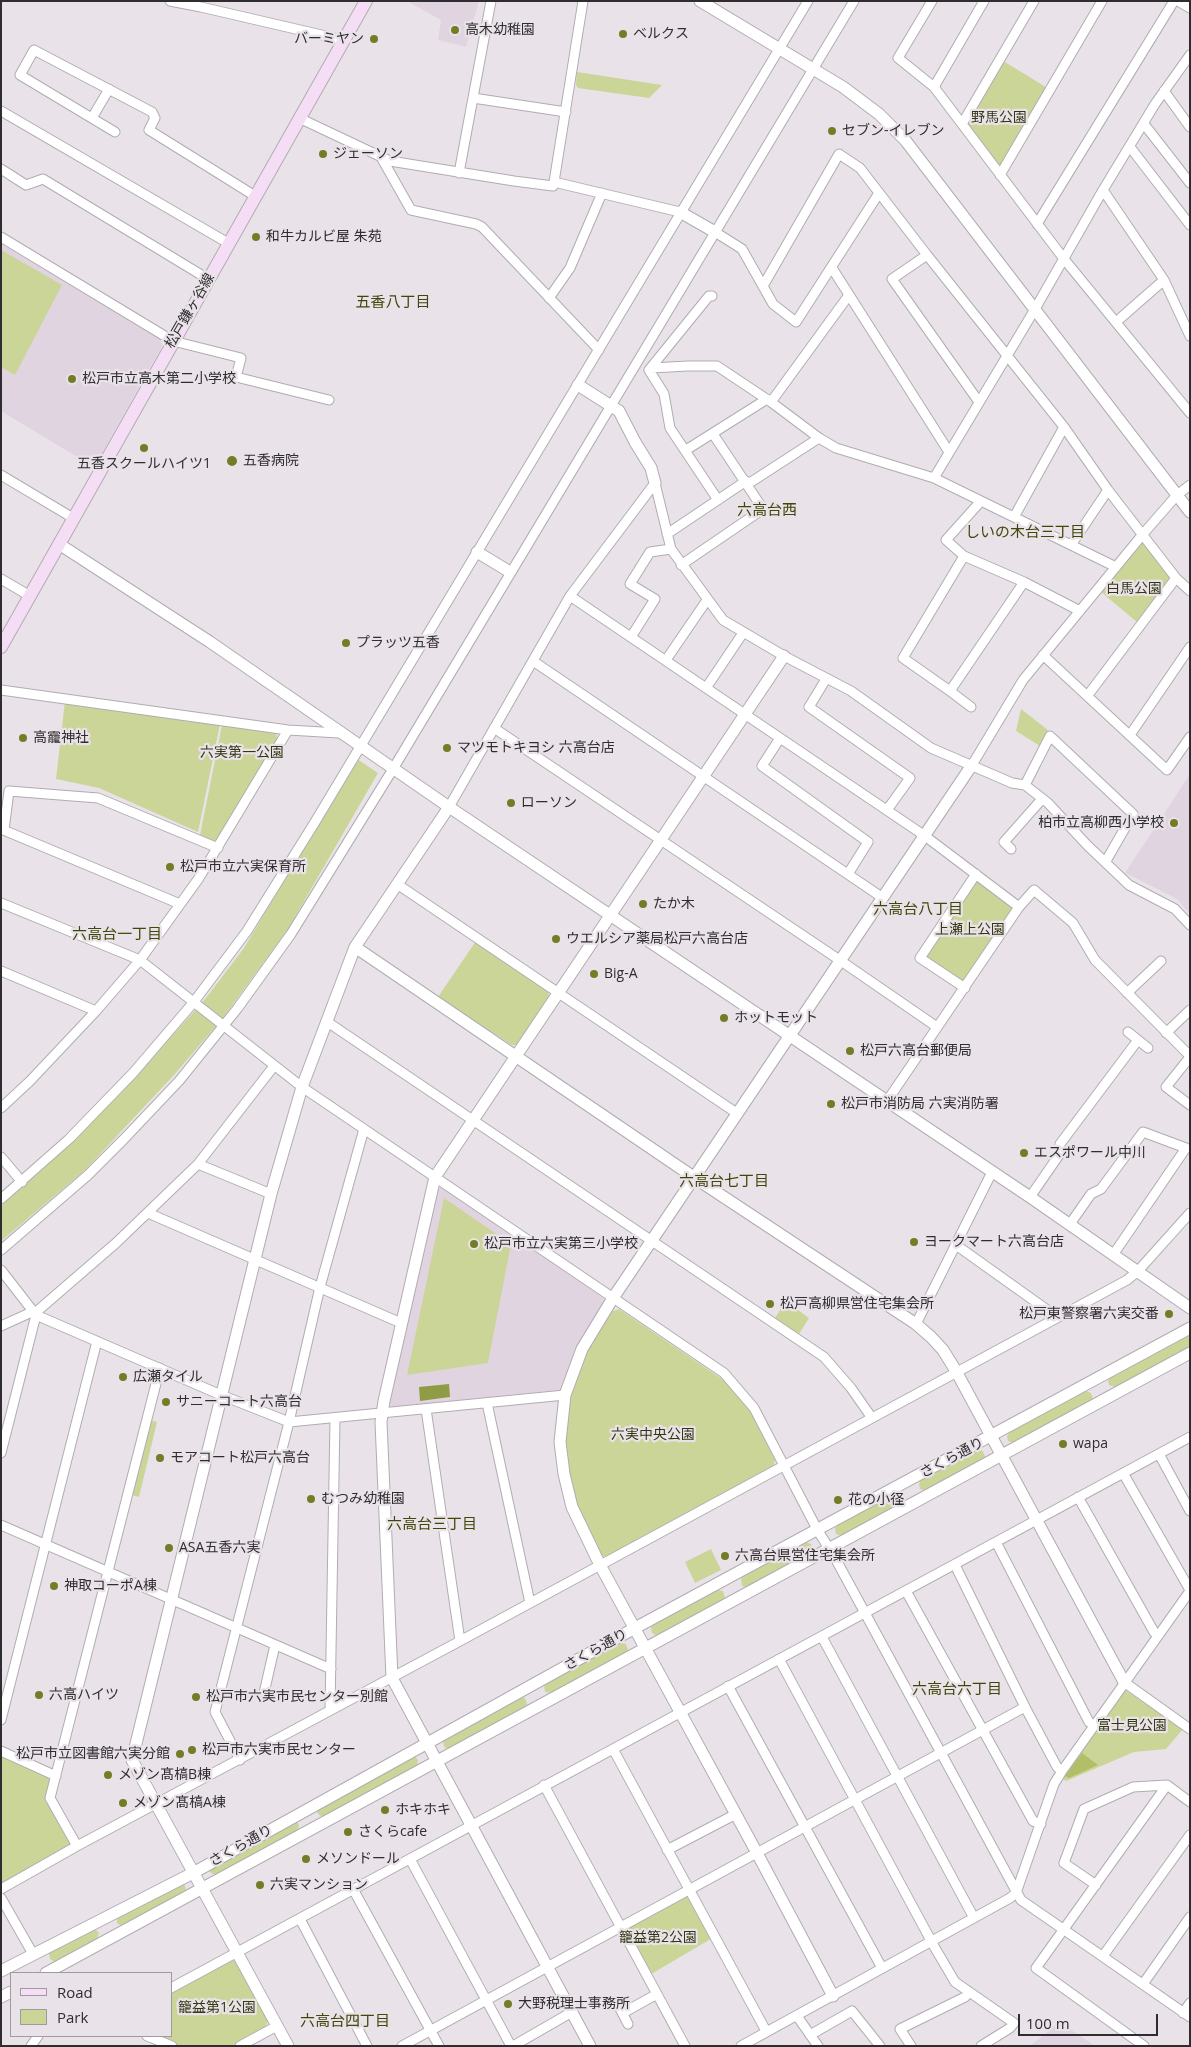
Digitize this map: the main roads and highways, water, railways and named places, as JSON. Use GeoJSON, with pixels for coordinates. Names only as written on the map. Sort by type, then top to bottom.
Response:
{"type":"FeatureCollection","features":[{"type":"Feature","properties":{"kind":"main road","name":"松戸鎌ヶ谷線"},"geometry":{"type":"LineString","coordinates":[[1,647],[366,1]]}},
{"type":"Feature","properties":{"kind":"place","name":"高木幼稚園"},"geometry":{"type":"Point","coordinates":[455,30]}},
{"type":"Feature","properties":{"kind":"place","name":"ベルクス"},"geometry":{"type":"Point","coordinates":[623,34]}},
{"type":"Feature","properties":{"kind":"place","name":"バーミヤン"},"geometry":{"type":"Point","coordinates":[374,39]}},
{"type":"Feature","properties":{"kind":"place","name":"セブン-イレブン"},"geometry":{"type":"Point","coordinates":[832,131]}},
{"type":"Feature","properties":{"kind":"place","name":"ジェーソン"},"geometry":{"type":"Point","coordinates":[323,154]}},
{"type":"Feature","properties":{"kind":"place","name":"和牛カルビ屋 朱苑"},"geometry":{"type":"Point","coordinates":[256,237]}},
{"type":"Feature","properties":{"kind":"place","name":"松戸市立高木第二小学校"},"geometry":{"type":"Point","coordinates":[72,379]}},
{"type":"Feature","properties":{"kind":"place","name":"五香スクールハイツ1"},"geometry":{"type":"Point","coordinates":[144,448]}},
{"type":"Feature","properties":{"kind":"place","name":"五香病院"},"geometry":{"type":"Point","coordinates":[232,461]}},
{"type":"Feature","properties":{"kind":"place","name":"プラッツ五香"},"geometry":{"type":"Point","coordinates":[346,643]}},
{"type":"Feature","properties":{"kind":"place","name":"高靇神社"},"geometry":{"type":"Point","coordinates":[23,738]}},
{"type":"Feature","properties":{"kind":"place","name":"マツモトキヨシ 六高台店"},"geometry":{"type":"Point","coordinates":[447,748]}},
{"type":"Feature","properties":{"kind":"place","name":"ローソン"},"geometry":{"type":"Point","coordinates":[511,803]}},
{"type":"Feature","properties":{"kind":"place","name":"柏市立高柳西小学校"},"geometry":{"type":"Point","coordinates":[1174,823]}},
{"type":"Feature","properties":{"kind":"place","name":"松戸市立六実保育所"},"geometry":{"type":"Point","coordinates":[170,867]}},
{"type":"Feature","properties":{"kind":"place","name":"たか木"},"geometry":{"type":"Point","coordinates":[643,904]}},
{"type":"Feature","properties":{"kind":"place","name":"ウエルシア薬局松戸六高台店"},"geometry":{"type":"Point","coordinates":[556,939]}},
{"type":"Feature","properties":{"kind":"place","name":"Big-A"},"geometry":{"type":"Point","coordinates":[594,974]}},
{"type":"Feature","properties":{"kind":"place","name":"ホットモット"},"geometry":{"type":"Point","coordinates":[724,1018]}},
{"type":"Feature","properties":{"kind":"place","name":"松戸六高台郵便局"},"geometry":{"type":"Point","coordinates":[850,1051]}},
{"type":"Feature","properties":{"kind":"place","name":"松戸市消防局 六実消防署"},"geometry":{"type":"Point","coordinates":[831,1104]}},
{"type":"Feature","properties":{"kind":"place","name":"エスポワール中川"},"geometry":{"type":"Point","coordinates":[1024,1153]}},
{"type":"Feature","properties":{"kind":"place","name":"ヨークマート六高台店"},"geometry":{"type":"Point","coordinates":[914,1242]}},
{"type":"Feature","properties":{"kind":"place","name":"松戸市立六実第三小学校"},"geometry":{"type":"Point","coordinates":[474,1244]}},
{"type":"Feature","properties":{"kind":"place","name":"松戸高柳県営住宅集会所"},"geometry":{"type":"Point","coordinates":[770,1304]}},
{"type":"Feature","properties":{"kind":"place","name":"松戸東警察署六実交番"},"geometry":{"type":"Point","coordinates":[1169,1314]}},
{"type":"Feature","properties":{"kind":"place","name":"広瀬タイル"},"geometry":{"type":"Point","coordinates":[123,1377]}},
{"type":"Feature","properties":{"kind":"place","name":"サニーコート六高台"},"geometry":{"type":"Point","coordinates":[166,1402]}},
{"type":"Feature","properties":{"kind":"place","name":"wapa"},"geometry":{"type":"Point","coordinates":[1063,1444]}},
{"type":"Feature","properties":{"kind":"place","name":"モアコート松戸六高台"},"geometry":{"type":"Point","coordinates":[160,1458]}},
{"type":"Feature","properties":{"kind":"place","name":"むつみ幼稚園"},"geometry":{"type":"Point","coordinates":[311,1499]}},
{"type":"Feature","properties":{"kind":"place","name":"花の小径"},"geometry":{"type":"Point","coordinates":[838,1500]}},
{"type":"Feature","properties":{"kind":"place","name":"ASA五香六実"},"geometry":{"type":"Point","coordinates":[169,1548]}},
{"type":"Feature","properties":{"kind":"place","name":"六高台県営住宅集会所"},"geometry":{"type":"Point","coordinates":[725,1556]}},
{"type":"Feature","properties":{"kind":"place","name":"神取コーポA棟"},"geometry":{"type":"Point","coordinates":[54,1586]}},
{"type":"Feature","properties":{"kind":"place","name":"六高ハイツ"},"geometry":{"type":"Point","coordinates":[39,1695]}},
{"type":"Feature","properties":{"kind":"place","name":"松戸市六実市民センター別館"},"geometry":{"type":"Point","coordinates":[196,1697]}},
{"type":"Feature","properties":{"kind":"place","name":"松戸市六実市民センター"},"geometry":{"type":"Point","coordinates":[192,1750]}},
{"type":"Feature","properties":{"kind":"place","name":"松戸市立図書館六実分館"},"geometry":{"type":"Point","coordinates":[180,1754]}},
{"type":"Feature","properties":{"kind":"place","name":"メゾン髙槁B棟"},"geometry":{"type":"Point","coordinates":[108,1775]}},
{"type":"Feature","properties":{"kind":"place","name":"メゾン髙槁A棟"},"geometry":{"type":"Point","coordinates":[123,1803]}},
{"type":"Feature","properties":{"kind":"place","name":"ホキホキ"},"geometry":{"type":"Point","coordinates":[385,1810]}},
{"type":"Feature","properties":{"kind":"place","name":"さくらcafe"},"geometry":{"type":"Point","coordinates":[348,1832]}},
{"type":"Feature","properties":{"kind":"place","name":"メソンドール"},"geometry":{"type":"Point","coordinates":[306,1859]}},
{"type":"Feature","properties":{"kind":"place","name":"六実マンション"},"geometry":{"type":"Point","coordinates":[260,1885]}},
{"type":"Feature","properties":{"kind":"place","name":"大野税理士事務所"},"geometry":{"type":"Point","coordinates":[508,2004]}},
{"type":"Feature","properties":{"kind":"district","name":"五香八丁目"},"geometry":{"type":"Point","coordinates":[393,303]}},
{"type":"Feature","properties":{"kind":"district","name":"六高台西"},"geometry":{"type":"Point","coordinates":[767,511]}},
{"type":"Feature","properties":{"kind":"district","name":"しいの木台三丁目"},"geometry":{"type":"Point","coordinates":[1025,533]}},
{"type":"Feature","properties":{"kind":"district","name":"六高台八丁目"},"geometry":{"type":"Point","coordinates":[918,910]}},
{"type":"Feature","properties":{"kind":"district","name":"六高台一丁目"},"geometry":{"type":"Point","coordinates":[117,935]}},
{"type":"Feature","properties":{"kind":"district","name":"六高台七丁目"},"geometry":{"type":"Point","coordinates":[724,1182]}},
{"type":"Feature","properties":{"kind":"district","name":"六高台三丁目"},"geometry":{"type":"Point","coordinates":[432,1525]}},
{"type":"Feature","properties":{"kind":"district","name":"六高台六丁目"},"geometry":{"type":"Point","coordinates":[957,1690]}},
{"type":"Feature","properties":{"kind":"district","name":"六高台四丁目"},"geometry":{"type":"Point","coordinates":[345,2022]}},
{"type":"Feature","properties":{"kind":"park label","name":"野馬公園"},"geometry":{"type":"Point","coordinates":[999,118]}},
{"type":"Feature","properties":{"kind":"park label","name":"白馬公園"},"geometry":{"type":"Point","coordinates":[1134,589]}},
{"type":"Feature","properties":{"kind":"park label","name":"六実第一公園"},"geometry":{"type":"Point","coordinates":[242,753]}},
{"type":"Feature","properties":{"kind":"park label","name":"上瀬上公園"},"geometry":{"type":"Point","coordinates":[970,930]}},
{"type":"Feature","properties":{"kind":"park label","name":"六実中央公園"},"geometry":{"type":"Point","coordinates":[653,1435]}},
{"type":"Feature","properties":{"kind":"park label","name":"富士見公園"},"geometry":{"type":"Point","coordinates":[1132,1726]}},
{"type":"Feature","properties":{"kind":"park label","name":"籠益第2公園"},"geometry":{"type":"Point","coordinates":[658,1938]}},
{"type":"Feature","properties":{"kind":"park label","name":"籠益第1公園"},"geometry":{"type":"Point","coordinates":[217,2008]}}]}
